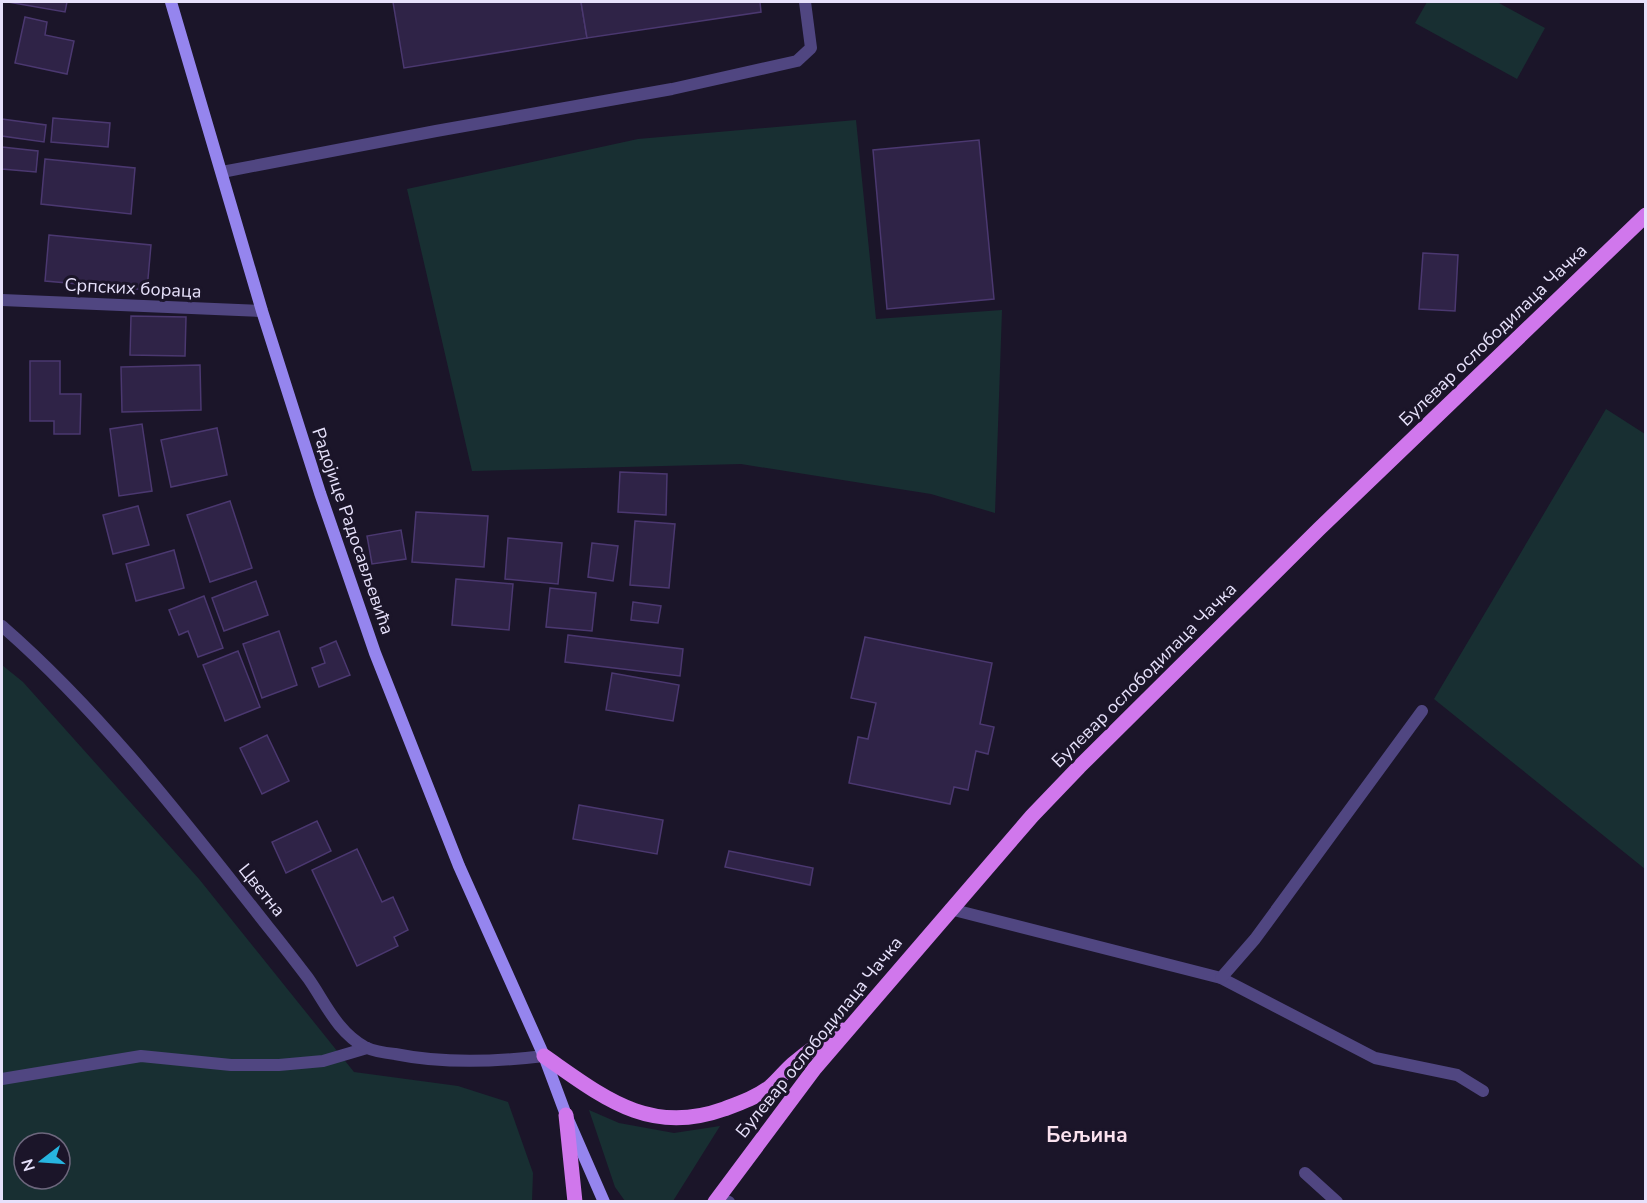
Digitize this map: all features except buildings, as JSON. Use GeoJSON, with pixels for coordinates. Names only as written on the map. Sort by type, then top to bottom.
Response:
{"type":"FeatureCollection","features":[{"type":"Feature","properties":{"kind":"main road","name":"Радојице Радосављевића"},"geometry":{"type":"LineString","coordinates":[[171,2],[262,311],[350,582],[399,717],[459,867],[544,1056],[566,1115],[604,1202]]}},
{"type":"Feature","properties":{"kind":"main road","name":"Булевар ослободилаца Чачка"},"geometry":{"type":"LineString","coordinates":[[720,1200],[809,1076],[1032,816],[1318,529],[1646,215]]}},
{"type":"Feature","properties":{"kind":"main road"},"geometry":{"type":"LineString","coordinates":[[544,1056],[620,1105],[653,1116],[676,1119],[714,1112],[754,1096],[770,1086],[792,1064],[814,1047],[852,1024]]}},
{"type":"Feature","properties":{"kind":"main road"},"geometry":{"type":"LineString","coordinates":[[566,1115],[575,1202]]}},
{"type":"Feature","properties":{"kind":"street"},"geometry":{"type":"LineString","coordinates":[[222,172],[436,130],[672,89],[797,61],[811,48],[805,2]]}},
{"type":"Feature","properties":{"kind":"street","name":"Српских бораца"},"geometry":{"type":"LineString","coordinates":[[2,300],[262,311]]}},
{"type":"Feature","properties":{"kind":"street","name":"Цветна"},"geometry":{"type":"LineString","coordinates":[[2,626],[72,692],[134,761],[302,970],[342,1029],[352,1039],[367,1048],[407,1057],[450,1061],[508,1060],[544,1056]]}},
{"type":"Feature","properties":{"kind":"street"},"geometry":{"type":"LineString","coordinates":[[1221,978],[1255,939],[1422,711]]}},
{"type":"Feature","properties":{"kind":"street"},"geometry":{"type":"LineString","coordinates":[[950,909],[1221,978],[1375,1058],[1457,1075],[1483,1091]]}},
{"type":"Feature","properties":{"kind":"street"},"geometry":{"type":"LineString","coordinates":[[2,1079],[141,1056],[231,1065],[279,1065],[323,1061],[367,1048]]}},
{"type":"Feature","properties":{"kind":"street"},"geometry":{"type":"LineString","coordinates":[[1305,1173],[1337,1202]]}},
{"type":"Feature","properties":{"kind":"green space"},"geometry":{"type":"Polygon","coordinates":[[[1427,2],[1497,2],[1545,28],[1517,79],[1415,23],[1427,2]]]}},
{"type":"Feature","properties":{"kind":"green space"},"geometry":{"type":"Polygon","coordinates":[[[856,120],[876,319],[1002,310],[995,513],[931,494],[741,464],[472,471],[407,189],[638,139],[856,120]]]}},
{"type":"Feature","properties":{"kind":"green space"},"geometry":{"type":"Polygon","coordinates":[[[1606,409],[1645,434],[1645,869],[1434,699],[1606,409]]]}},
{"type":"Feature","properties":{"kind":"green space"},"geometry":{"type":"Polygon","coordinates":[[[2,665],[23,682],[199,879],[354,1072],[458,1086],[508,1102],[533,1173],[532,1201],[2,1201],[2,665]]]}},
{"type":"Feature","properties":{"kind":"green space"},"geometry":{"type":"Polygon","coordinates":[[[589,1110],[619,1123],[674,1133],[720,1126],[673,1201],[625,1201],[615,1187],[589,1110]]]}},
{"type":"Feature","properties":{"kind":"district","name":"Бељина"},"geometry":{"type":"Point","coordinates":[1087,1135]}}]}
